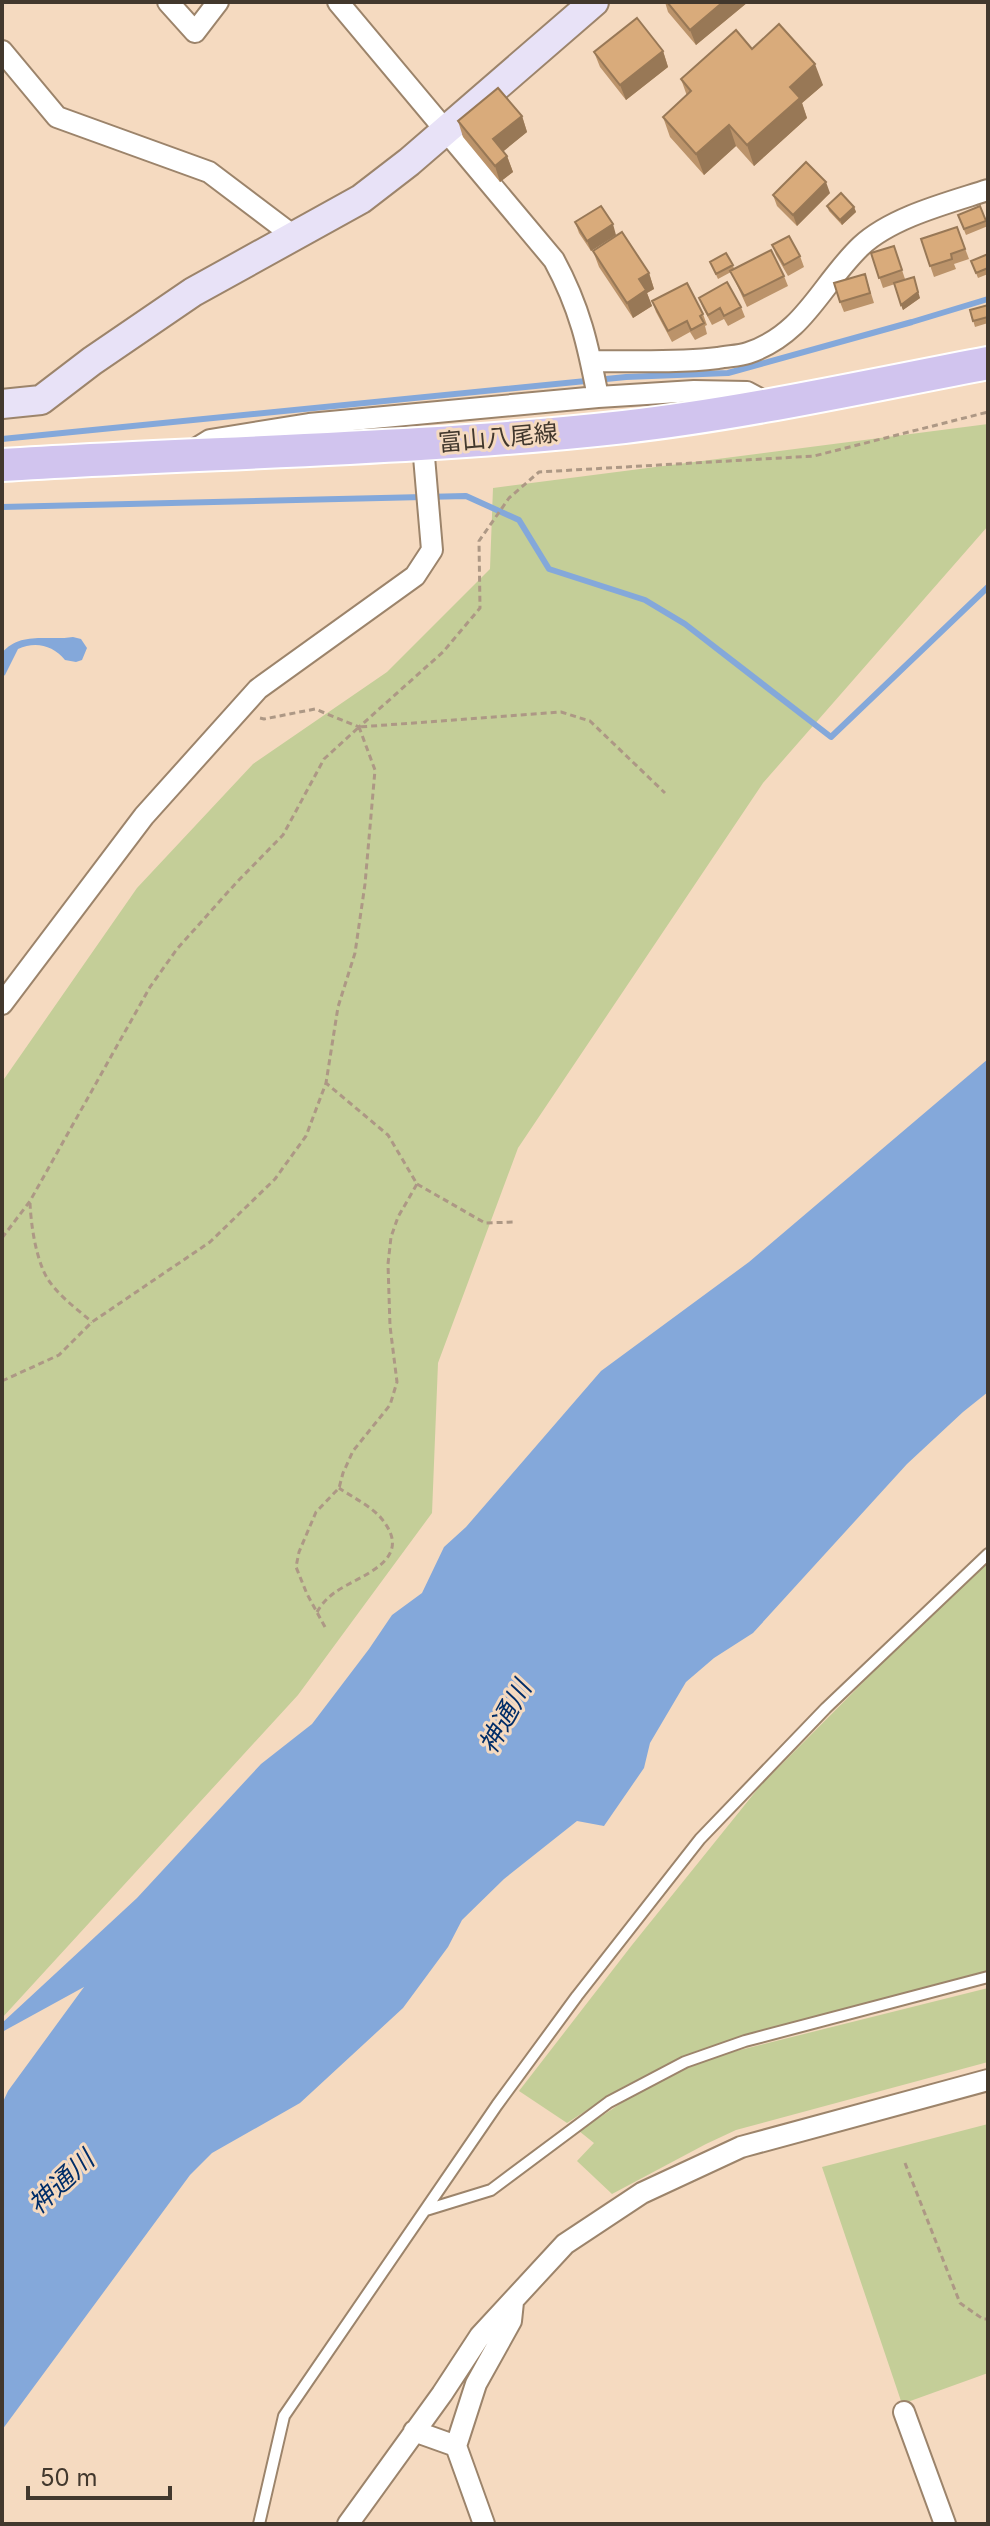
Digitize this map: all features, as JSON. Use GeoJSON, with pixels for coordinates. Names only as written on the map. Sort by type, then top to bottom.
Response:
{"type":"FeatureCollection","features":[{"type":"Feature","properties":{"kind":"main road","name":"富山八尾線"},"geometry":{"type":"LineString","coordinates":[[2,465],[423,445],[626,427],[771,405],[988,363]]}},
{"type":"Feature","properties":{"kind":"street"},"geometry":{"type":"LineString","coordinates":[[168,2],[195,32],[218,2]]}},
{"type":"Feature","properties":{"kind":"street"},"geometry":{"type":"LineString","coordinates":[[338,2],[554,260],[573,296],[595,379]]}},
{"type":"Feature","properties":{"kind":"street"},"geometry":{"type":"LineString","coordinates":[[2,404],[41,400],[193,292],[361,199],[409,162],[594,2]]}},
{"type":"Feature","properties":{"kind":"street"},"geometry":{"type":"LineString","coordinates":[[2,51],[57,117],[209,172],[295,237]]}},
{"type":"Feature","properties":{"kind":"street"},"geometry":{"type":"LineString","coordinates":[[183,456],[210,440],[746,354],[779,340],[805,316],[833,277],[863,244],[907,218],[988,190]]}},
{"type":"Feature","properties":{"kind":"street"},"geometry":{"type":"LineString","coordinates":[[595,379],[694,391],[747,392],[771,405]]}},
{"type":"Feature","properties":{"kind":"street"},"geometry":{"type":"LineString","coordinates":[[2,1004],[144,816],[258,689],[415,576],[432,550],[423,445]]}},
{"type":"Feature","properties":{"kind":"street"},"geometry":{"type":"LineString","coordinates":[[348,2524],[480,2336],[565,2244],[642,2193],[741,2147],[988,2080]]}},
{"type":"Feature","properties":{"kind":"street"},"geometry":{"type":"LineString","coordinates":[[484,2524],[456,2446],[476,2384],[511,2321],[513,2301]]}},
{"type":"Feature","properties":{"kind":"street"},"geometry":{"type":"LineString","coordinates":[[904,2412],[945,2524]]}},
{"type":"Feature","properties":{"kind":"street"},"geometry":{"type":"LineString","coordinates":[[414,2431],[456,2446]]}},
{"type":"Feature","properties":{"kind":"lane"},"geometry":{"type":"LineString","coordinates":[[259,2524],[284,2416],[497,2105],[577,1996],[700,1839],[826,1708],[988,1554]]}},
{"type":"Feature","properties":{"kind":"lane"},"geometry":{"type":"LineString","coordinates":[[426,2210],[491,2190],[609,2102],[685,2062],[745,2041],[988,1977]]}},
{"type":"Feature","properties":{"kind":"path"},"geometry":{"type":"LineString","coordinates":[[2,1238],[30,1201],[150,987],[177,949],[283,835],[324,759],[443,652],[480,608],[479,541],[509,498],[539,472],[814,456],[988,412]]}},
{"type":"Feature","properties":{"kind":"path"},"geometry":{"type":"LineString","coordinates":[[239,711],[264,719],[315,709],[359,727],[561,712],[590,721],[665,793]]}},
{"type":"Feature","properties":{"kind":"path"},"geometry":{"type":"LineString","coordinates":[[2,1381],[59,1355],[92,1322],[210,1242],[275,1179],[306,1136],[326,1083],[338,1007],[355,953],[365,884],[375,770],[359,727]]}},
{"type":"Feature","properties":{"kind":"path"},"geometry":{"type":"LineString","coordinates":[[326,1083],[388,1135],[417,1184],[485,1223],[514,1222]]}},
{"type":"Feature","properties":{"kind":"path"},"geometry":{"type":"LineString","coordinates":[[325,1627],[296,1567],[299,1552],[316,1512],[339,1488],[353,1451],[390,1405],[397,1382],[390,1326],[388,1264],[391,1237],[398,1217],[417,1184]]}},
{"type":"Feature","properties":{"kind":"path"},"geometry":{"type":"LineString","coordinates":[[30,1201],[44,1274],[92,1322]]}},
{"type":"Feature","properties":{"kind":"path"},"geometry":{"type":"LineString","coordinates":[[316,1612],[331,1594],[382,1565],[391,1548],[390,1537],[380,1518],[339,1488]]}},
{"type":"Feature","properties":{"kind":"path"},"geometry":{"type":"LineString","coordinates":[[905,2163],[960,2303],[983,2319],[988,2319]]}},
{"type":"Feature","properties":{"kind":"green space"},"geometry":{"type":"Polygon","coordinates":[[[988,424],[988,526],[763,783],[518,1148],[438,1363],[432,1513],[298,1695],[2,2018],[2,1082],[137,888],[253,764],[387,672],[490,569],[493,488],[988,424]]]}},
{"type":"Feature","properties":{"kind":"green space"},"geometry":{"type":"Polygon","coordinates":[[[988,1563],[988,1977],[696,2051],[623,2087],[567,2123],[519,2091],[760,1786],[949,1596],[988,1563]]]}},
{"type":"Feature","properties":{"kind":"green space"},"geometry":{"type":"Polygon","coordinates":[[[988,1988],[988,2062],[736,2130],[612,2194],[577,2161],[594,2143],[579,2131],[632,2096],[708,2058],[988,1988]]]}},
{"type":"Feature","properties":{"kind":"green space"},"geometry":{"type":"Polygon","coordinates":[[[988,2124],[988,2373],[902,2404],[822,2167],[988,2124]]]}},
{"type":"Feature","properties":{"kind":"water"},"geometry":{"type":"Polygon","coordinates":[[[26,639],[81,639],[87,648],[82,660],[65,660],[55,651],[31,645],[18,649],[2,677],[2,653],[9,646],[26,639]]]}},
{"type":"Feature","properties":{"kind":"water","name":"神通川"},"geometry":{"type":"Polygon","coordinates":[[[988,1059],[988,1392],[907,1464],[753,1633],[714,1658],[686,1682],[650,1743],[644,1768],[604,1826],[577,1821],[504,1879],[462,1920],[448,1947],[403,2008],[300,2103],[212,2153],[190,2175],[2,2430],[2,2104],[8,2091],[84,1987],[2,2032],[2,2023],[137,1898],[261,1764],[312,1724],[392,1615],[422,1593],[444,1547],[466,1527],[601,1371],[749,1262],[988,1059]]]}},
{"type":"Feature","properties":{"kind":"building"},"geometry":{"type":"Polygon","coordinates":[[[667,2],[723,2],[690,30],[667,2]]]}},
{"type":"Feature","properties":{"kind":"building"},"geometry":{"type":"Polygon","coordinates":[[[637,18],[663,51],[620,85],[594,52],[637,18]]]}},
{"type":"Feature","properties":{"kind":"building"},"geometry":{"type":"Polygon","coordinates":[[[779,24],[815,64],[790,87],[800,98],[747,145],[729,125],[696,154],[663,117],[691,91],[681,79],[736,30],[752,49],[779,24]]]}},
{"type":"Feature","properties":{"kind":"building"},"geometry":{"type":"Polygon","coordinates":[[[498,88],[522,116],[493,139],[507,156],[495,166],[458,121],[498,88]]]}},
{"type":"Feature","properties":{"kind":"building"},"geometry":{"type":"Polygon","coordinates":[[[806,162],[826,182],[793,215],[773,195],[806,162]]]}},
{"type":"Feature","properties":{"kind":"building"},"geometry":{"type":"Polygon","coordinates":[[[841,193],[854,207],[840,220],[827,206],[841,193]]]}},
{"type":"Feature","properties":{"kind":"building"},"geometry":{"type":"Polygon","coordinates":[[[601,206],[613,224],[587,241],[575,222],[601,206]]]}},
{"type":"Feature","properties":{"kind":"building"},"geometry":{"type":"Polygon","coordinates":[[[980,206],[986,221],[964,229],[958,215],[980,206]]]}},
{"type":"Feature","properties":{"kind":"building"},"geometry":{"type":"Polygon","coordinates":[[[957,227],[965,249],[951,254],[952,259],[930,266],[921,239],[957,227]]]}},
{"type":"Feature","properties":{"kind":"building"},"geometry":{"type":"Polygon","coordinates":[[[622,232],[649,273],[639,279],[646,290],[627,303],[593,251],[622,232]]]}},
{"type":"Feature","properties":{"kind":"building"},"geometry":{"type":"Polygon","coordinates":[[[789,236],[800,256],[784,265],[772,245],[789,236]]]}},
{"type":"Feature","properties":{"kind":"building"},"geometry":{"type":"Polygon","coordinates":[[[894,246],[902,270],[879,278],[871,253],[894,246]]]}},
{"type":"Feature","properties":{"kind":"building"},"geometry":{"type":"Polygon","coordinates":[[[771,250],[784,276],[744,296],[730,271],[771,250]]]}},
{"type":"Feature","properties":{"kind":"building"},"geometry":{"type":"Polygon","coordinates":[[[726,253],[733,265],[716,274],[710,262],[726,253]]]}},
{"type":"Feature","properties":{"kind":"building"},"geometry":{"type":"Polygon","coordinates":[[[988,254],[988,268],[976,273],[971,261],[988,254]]]}},
{"type":"Feature","properties":{"kind":"building"},"geometry":{"type":"Polygon","coordinates":[[[865,274],[870,293],[840,302],[834,283],[865,274]]]}},
{"type":"Feature","properties":{"kind":"building"},"geometry":{"type":"Polygon","coordinates":[[[914,277],[918,292],[901,305],[894,283],[914,277]]]}},
{"type":"Feature","properties":{"kind":"building"},"geometry":{"type":"Polygon","coordinates":[[[727,282],[741,307],[724,316],[720,308],[708,315],[699,298],[727,282]]]}},
{"type":"Feature","properties":{"kind":"building"},"geometry":{"type":"Polygon","coordinates":[[[687,283],[703,314],[700,316],[704,323],[691,330],[687,321],[668,331],[652,301],[687,283]]]}},
{"type":"Feature","properties":{"kind":"building"},"geometry":{"type":"Polygon","coordinates":[[[988,305],[988,317],[973,321],[970,310],[988,305]]]}},
{"type":"Feature","properties":{"kind":"waterway"},"geometry":{"type":"LineString","coordinates":[[2,439],[626,377],[728,373],[988,299]]}},
{"type":"Feature","properties":{"kind":"waterway"},"geometry":{"type":"LineString","coordinates":[[2,507],[466,496],[519,520],[549,569],[645,600],[685,624],[831,737],[988,587]]}}]}
